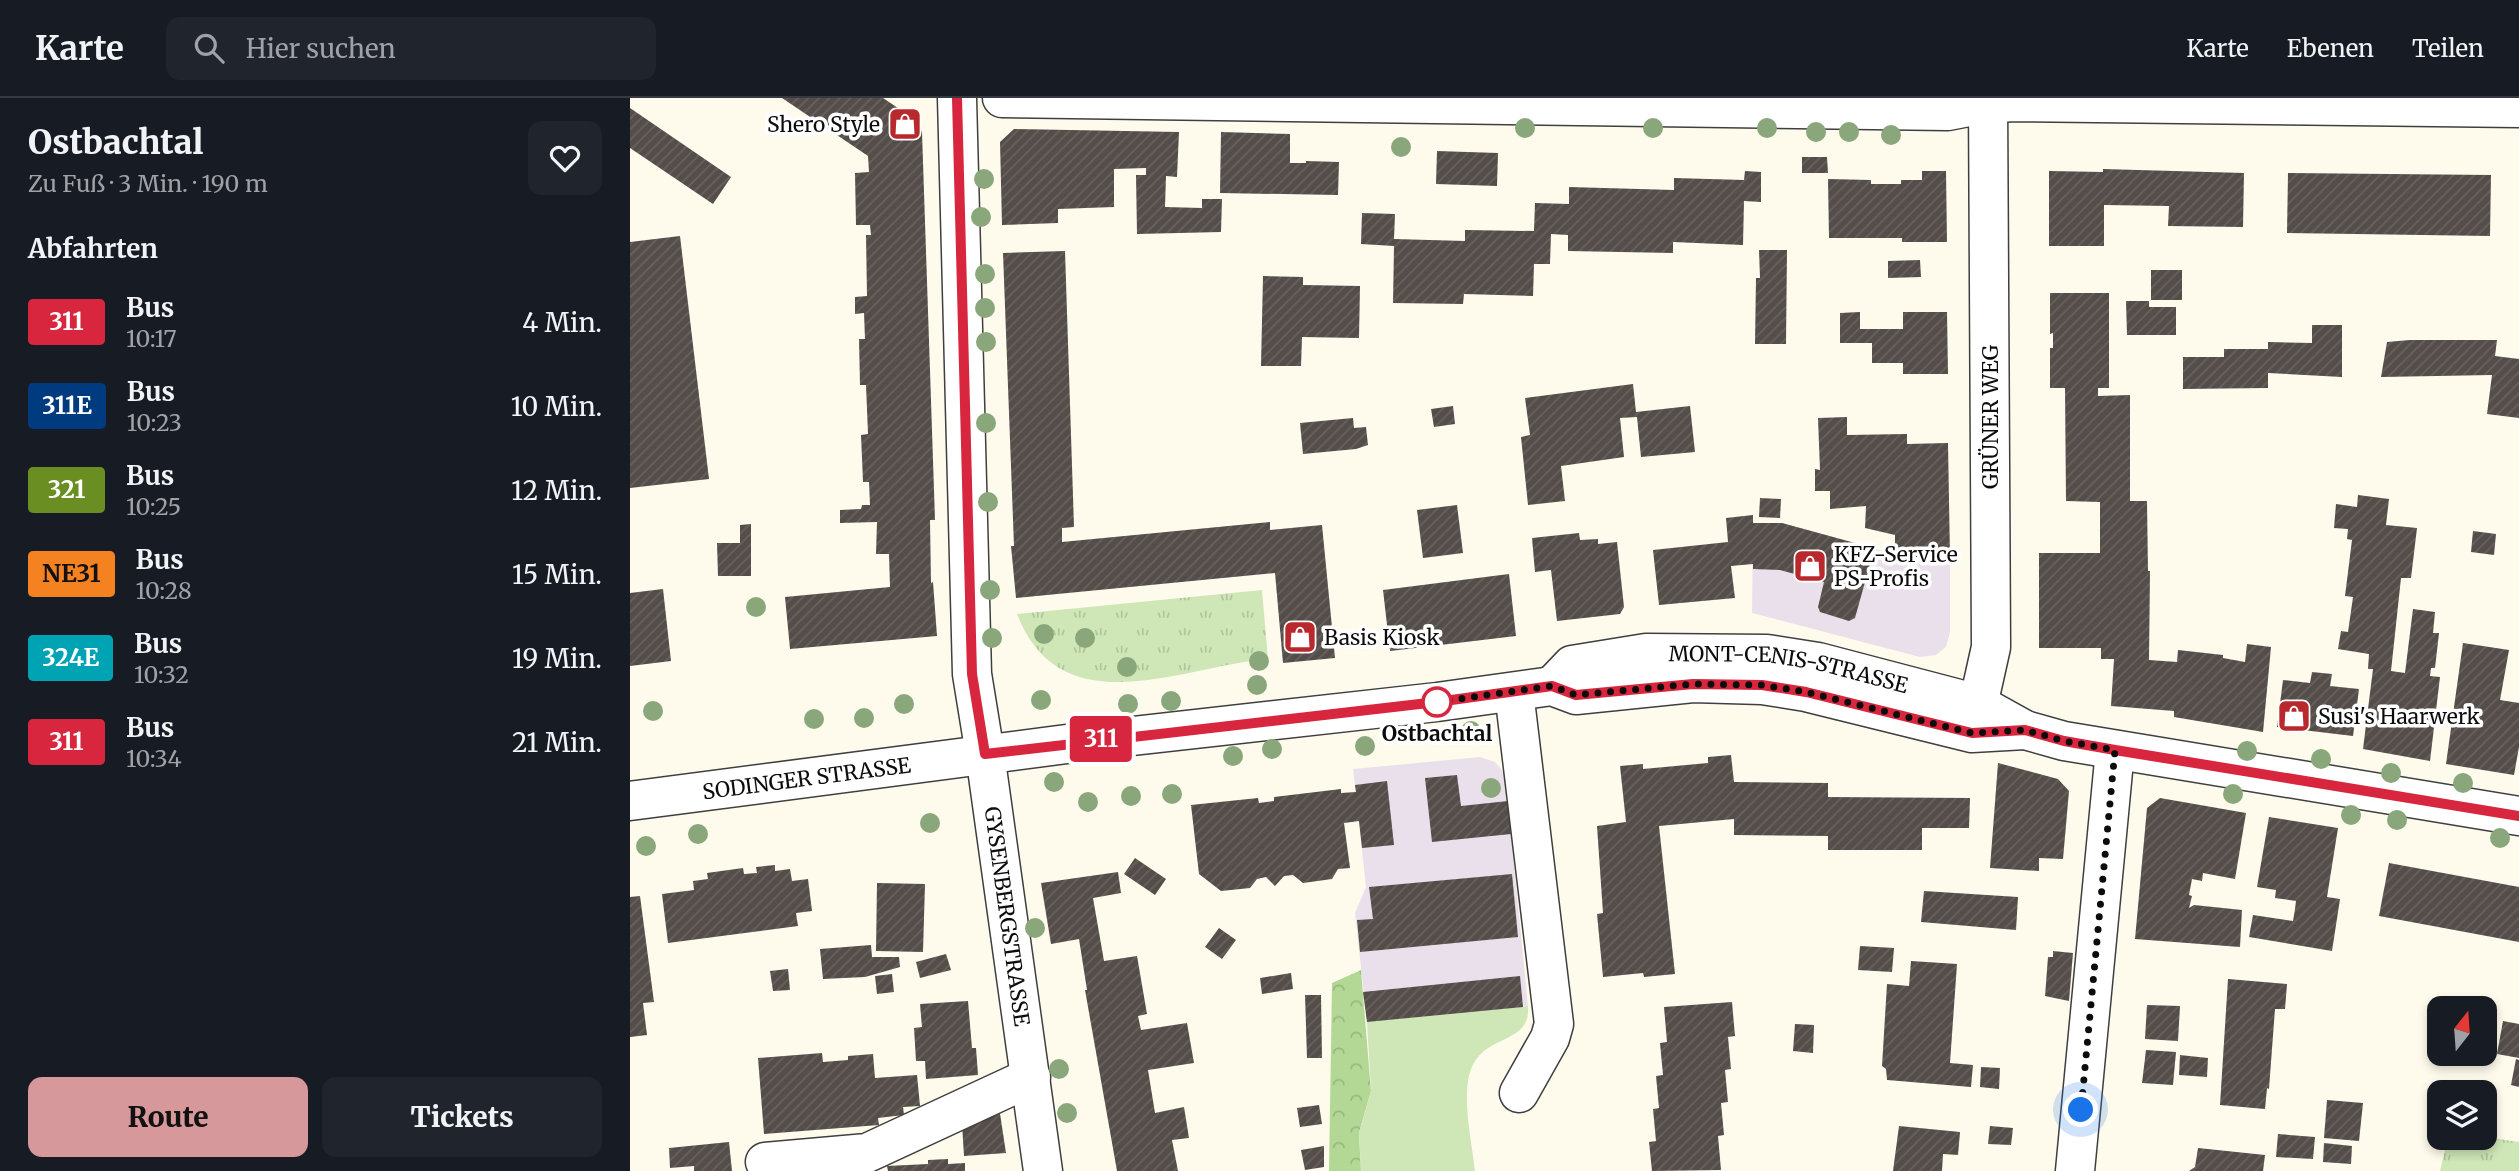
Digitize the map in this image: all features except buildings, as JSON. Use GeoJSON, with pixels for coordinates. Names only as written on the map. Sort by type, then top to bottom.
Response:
{"type":"FeatureCollection","features":[{"type":"Feature","properties":{"kind":"street"},"geometry":{"type":"LineString","coordinates":[[957,98],[972,674],[985,754]]}},
{"type":"Feature","properties":{"kind":"street"},"geometry":{"type":"LineString","coordinates":[[1002,98],[1948,111],[1989,100],[2519,108]]}},
{"type":"Feature","properties":{"kind":"street","name":"GRÜNER WEG"},"geometry":{"type":"LineString","coordinates":[[1975,719],[1990,647],[1989,100]]}},
{"type":"Feature","properties":{"kind":"street","name":"MONT-CENIS-STRASSE"},"geometry":{"type":"LineString","coordinates":[[985,754],[1514,692],[1552,686],[1572,665],[1646,653],[1734,652],[1818,662],[1975,719],[2064,741],[2519,816]]}},
{"type":"Feature","properties":{"kind":"street"},"geometry":{"type":"LineString","coordinates":[[1514,692],[1553,1024],[1550,1038],[1519,1093]]}},
{"type":"Feature","properties":{"kind":"street"},"geometry":{"type":"LineString","coordinates":[[2075,1171],[2115,750]]}},
{"type":"Feature","properties":{"kind":"street","name":"SODINGER STRASSE"},"geometry":{"type":"LineString","coordinates":[[630,801],[985,754]]}},
{"type":"Feature","properties":{"kind":"street","name":"GYSENBERGSTRASSE"},"geometry":{"type":"LineString","coordinates":[[985,754],[1043,1171]]}},
{"type":"Feature","properties":{"kind":"street"},"geometry":{"type":"LineString","coordinates":[[765,1162],[867,1153],[1031,1077]]}},
{"type":"Feature","properties":{"kind":"shaded area"},"geometry":{"type":"Polygon","coordinates":[[[1753,523],[1782,523],[1905,557],[1950,557],[1950,632],[1946,647],[1936,655],[1920,657],[1752,613],[1753,523]]]}},
{"type":"Feature","properties":{"kind":"shaded area"},"geometry":{"type":"Polygon","coordinates":[[[1480,757],[1495,762],[1505,774],[1528,1006],[1367,1022],[1355,913],[1366,887],[1353,769],[1480,757]]]}},
{"type":"Feature","properties":{"kind":"green space"},"geometry":{"type":"Polygon","coordinates":[[[1262,590],[1268,659],[1127,682],[1093,680],[1063,670],[1037,649],[1017,614],[1262,590]]]}},
{"type":"Feature","properties":{"kind":"green space"},"geometry":{"type":"Polygon","coordinates":[[[1361,970],[1371,1091],[1359,1133],[1361,1171],[1329,1171],[1332,983],[1361,970]]]}},
{"type":"Feature","properties":{"kind":"green space"},"geometry":{"type":"Polygon","coordinates":[[[1528,1006],[1527,1018],[1522,1027],[1515,1034],[1486,1049],[1471,1069],[1467,1105],[1475,1171],[1361,1171],[1359,1133],[1371,1091],[1367,1022],[1528,1006]]]}},
{"type":"Feature","properties":{"kind":"green space"},"geometry":{"type":"Polygon","coordinates":[[[2497,1139],[2519,1142],[2519,1171],[2440,1171],[2445,1150],[2497,1150],[2497,1139]]]}},
{"type":"Feature","properties":{"kind":"bus line","name":"311"},"geometry":{"type":"LineString","coordinates":[[957,98],[972,674],[985,754],[1437,702],[1552,686],[1576,695],[1693,684],[1762,685],[1806,692],[1972,733],[2025,730],[2064,741],[2115,750],[2519,816]]}},
{"type":"Feature","properties":{"kind":"place","name":"Shero Style"},"geometry":{"type":"Point","coordinates":[905,124]}},
{"type":"Feature","properties":{"kind":"place","name":"KFZ-Service PS-Profis"},"geometry":{"type":"Point","coordinates":[1810,566]}},
{"type":"Feature","properties":{"kind":"place","name":"Basis Kiosk"},"geometry":{"type":"Point","coordinates":[1300,637]}},
{"type":"Feature","properties":{"kind":"place","name":"Ostbachtal"},"geometry":{"type":"Point","coordinates":[1437,702]}},
{"type":"Feature","properties":{"kind":"place","name":"Susi's Haarwerk"},"geometry":{"type":"Point","coordinates":[2294,716]}},
{"type":"Feature","properties":{"kind":"route"},"geometry":{"type":"LineString","coordinates":[[1437,702],[1552,686],[1576,695],[1693,684],[1762,685],[1806,692],[1972,733],[2025,730],[2064,741],[2115,750],[2081,1110]]}}]}
